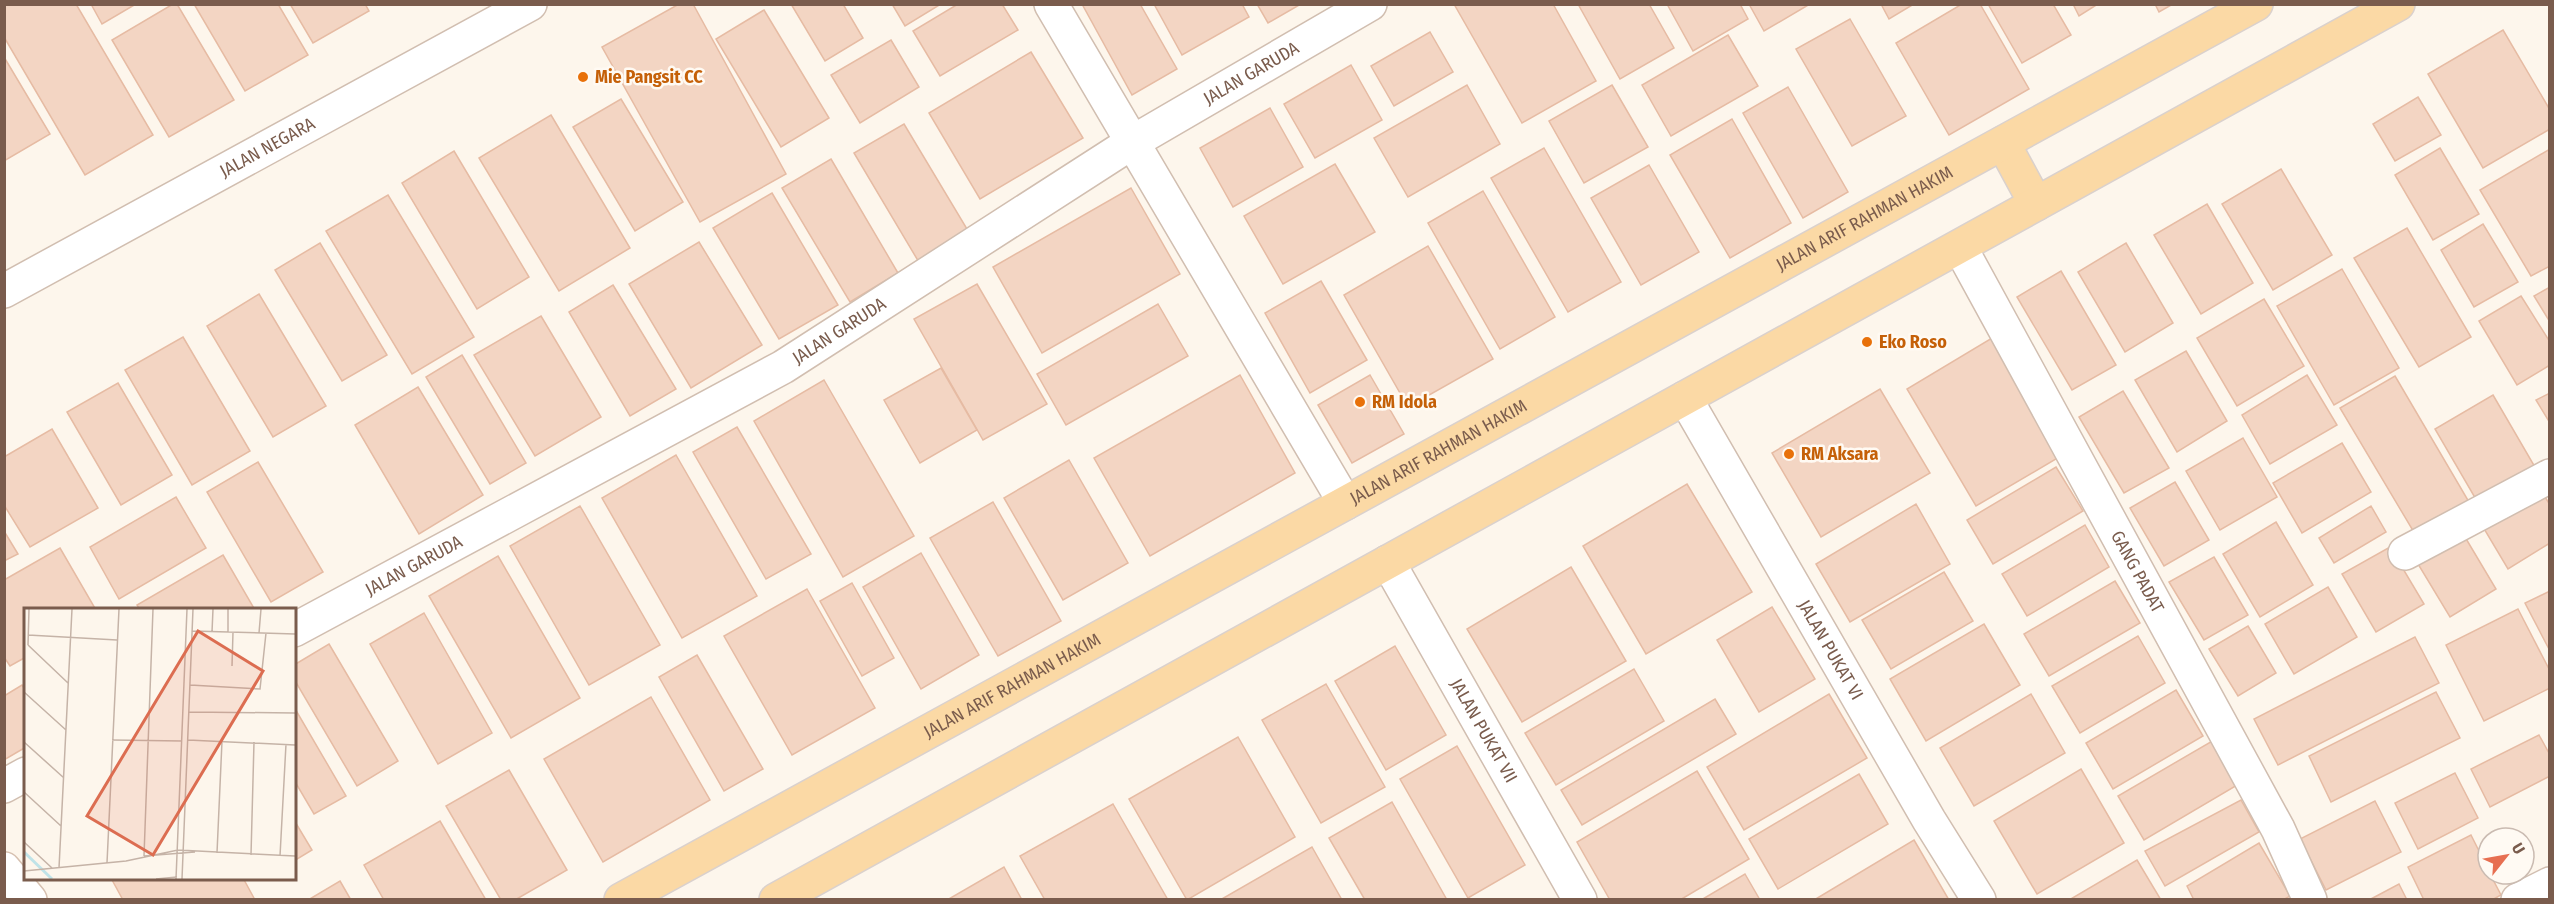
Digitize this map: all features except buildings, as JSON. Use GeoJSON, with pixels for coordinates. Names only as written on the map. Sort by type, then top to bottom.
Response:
{"type":"FeatureCollection","features":[{"type":"Feature","properties":{"kind":"main road","name":"JALAN ARIF RAHMAN HAKIM"},"geometry":{"type":"LineString","coordinates":[[621,900],[2256,4]]}},
{"type":"Feature","properties":{"kind":"main road"},"geometry":{"type":"LineString","coordinates":[[776,900],[2398,4]]}},
{"type":"Feature","properties":{"kind":"main road"},"geometry":{"type":"LineString","coordinates":[[2003,143],[2036,204]]}},
{"type":"Feature","properties":{"kind":"street","name":"JALAN NEGARA"},"geometry":{"type":"LineString","coordinates":[[4,291],[530,4]]}},
{"type":"Feature","properties":{"kind":"street"},"geometry":{"type":"LineString","coordinates":[[1051,4],[1345,503]]}},
{"type":"Feature","properties":{"kind":"street","name":"JALAN GARUDA"},"geometry":{"type":"LineString","coordinates":[[296,629],[783,367],[1131,143],[1370,4]]}},
{"type":"Feature","properties":{"kind":"street","name":"GANG PADAT"},"geometry":{"type":"LineString","coordinates":[[1960,247],[2278,829],[2310,900]]}},
{"type":"Feature","properties":{"kind":"street","name":"JALAN PUKAT VI"},"geometry":{"type":"LineString","coordinates":[[1685,398],[1929,820],[1979,900]]}},
{"type":"Feature","properties":{"kind":"street"},"geometry":{"type":"LineString","coordinates":[[2405,553],[2550,476]]}},
{"type":"Feature","properties":{"kind":"street","name":"JALAN PUKAT VII"},"geometry":{"type":"LineString","coordinates":[[1388,562],[1580,900]]}},
{"type":"Feature","properties":{"kind":"street"},"geometry":{"type":"LineString","coordinates":[[4,786],[24,775]]}},
{"type":"Feature","properties":{"kind":"street"},"geometry":{"type":"LineString","coordinates":[[4,869],[30,900]]}},
{"type":"Feature","properties":{"kind":"street"},"geometry":{"type":"LineString","coordinates":[[2518,900],[2550,884]]}},
{"type":"Feature","properties":{"kind":"place","name":"Mie Pangsit CC"},"geometry":{"type":"Point","coordinates":[583,77]}},
{"type":"Feature","properties":{"kind":"place","name":"Eko Roso"},"geometry":{"type":"Point","coordinates":[1867,342]}},
{"type":"Feature","properties":{"kind":"place","name":"RM Idola"},"geometry":{"type":"Point","coordinates":[1360,402]}},
{"type":"Feature","properties":{"kind":"place","name":"RM Aksara"},"geometry":{"type":"Point","coordinates":[1789,454]}}]}
